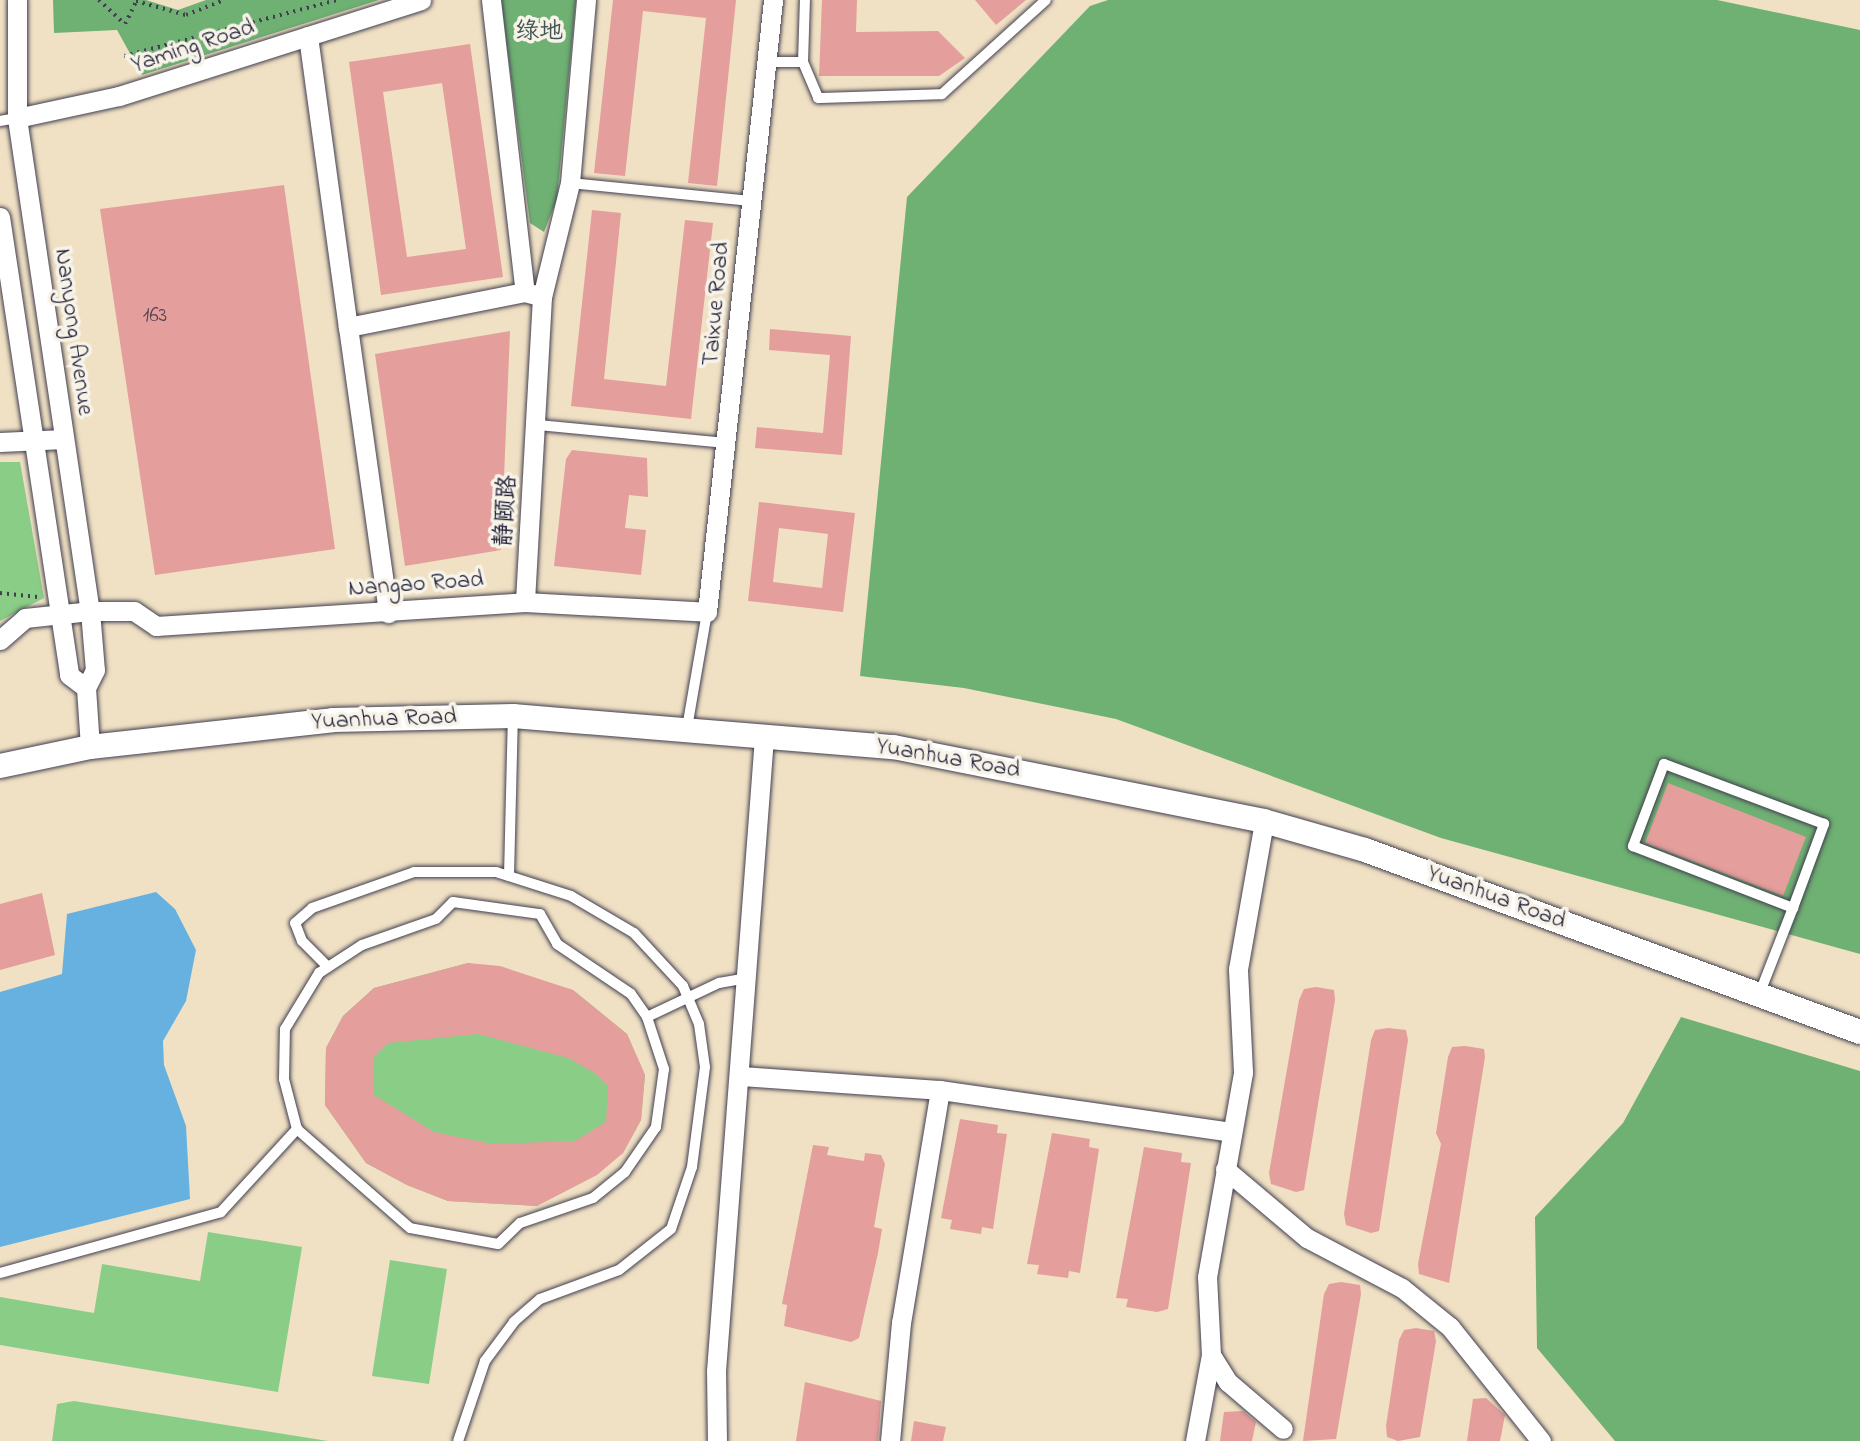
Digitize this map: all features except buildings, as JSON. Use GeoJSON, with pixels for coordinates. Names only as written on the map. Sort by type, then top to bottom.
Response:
{"type":"FeatureCollection","features":[{"type":"Feature","properties":{"kind":"street","name":"Nanyong Avenue"},"geometry":{"type":"LineString","coordinates":[[17,0],[8,120],[64,439],[90,611],[95,670],[86,688]]}},
{"type":"Feature","properties":{"kind":"street","name":"Yaming Road"},"geometry":{"type":"LineString","coordinates":[[8,120],[119,96],[421,0]]}},
{"type":"Feature","properties":{"kind":"street"},"geometry":{"type":"LineString","coordinates":[[491,0],[534,295]]}},
{"type":"Feature","properties":{"kind":"street"},"geometry":{"type":"LineString","coordinates":[[534,295],[569,183],[586,0]]}},
{"type":"Feature","properties":{"kind":"street","name":"Taixue Road"},"geometry":{"type":"LineString","coordinates":[[707,612],[773,0]]}},
{"type":"Feature","properties":{"kind":"street"},"geometry":{"type":"LineString","coordinates":[[308,36],[388,613]]}},
{"type":"Feature","properties":{"kind":"street"},"geometry":{"type":"LineString","coordinates":[[0,217],[69,675],[86,688],[90,747]]}},
{"type":"Feature","properties":{"kind":"street"},"geometry":{"type":"LineString","coordinates":[[348,327],[534,295]]}},
{"type":"Feature","properties":{"kind":"street","name":"静颐路"},"geometry":{"type":"LineString","coordinates":[[525,602],[538,425],[534,295]]}},
{"type":"Feature","properties":{"kind":"street"},"geometry":{"type":"LineString","coordinates":[[0,442],[64,439]]}},
{"type":"Feature","properties":{"kind":"street","name":"Nangao Road"},"geometry":{"type":"LineString","coordinates":[[90,611],[134,611],[156,626],[525,602],[707,612]]}},
{"type":"Feature","properties":{"kind":"street"},"geometry":{"type":"LineString","coordinates":[[0,640],[25,618],[90,611]]}},
{"type":"Feature","properties":{"kind":"street","name":"Yuanhua Road"},"geometry":{"type":"LineString","coordinates":[[0,766],[90,747],[333,720],[513,716],[894,747],[1264,821],[1365,850],[1860,1032]]}},
{"type":"Feature","properties":{"kind":"street"},"geometry":{"type":"LineString","coordinates":[[717,1441],[716,1371],[764,737]]}},
{"type":"Feature","properties":{"kind":"street"},"geometry":{"type":"LineString","coordinates":[[1195,1441],[1211,1355],[1207,1277],[1243,1072],[1238,969],[1264,821]]}},
{"type":"Feature","properties":{"kind":"street"},"geometry":{"type":"LineString","coordinates":[[740,1076],[940,1090],[1232,1132]]}},
{"type":"Feature","properties":{"kind":"street"},"geometry":{"type":"LineString","coordinates":[[890,1441],[901,1323],[940,1090]]}},
{"type":"Feature","properties":{"kind":"street"},"geometry":{"type":"LineString","coordinates":[[1225,1169],[1307,1238],[1402,1288],[1450,1327],[1541,1441]]}},
{"type":"Feature","properties":{"kind":"street"},"geometry":{"type":"LineString","coordinates":[[1211,1355],[1228,1382],[1283,1429]]}},
{"type":"Feature","properties":{"kind":"lane"},"geometry":{"type":"LineString","coordinates":[[804,0],[803,62],[818,97],[942,94],[1046,0]]}},
{"type":"Feature","properties":{"kind":"lane"},"geometry":{"type":"LineString","coordinates":[[766,62],[803,62]]}},
{"type":"Feature","properties":{"kind":"lane"},"geometry":{"type":"LineString","coordinates":[[569,183],[751,201]]}},
{"type":"Feature","properties":{"kind":"lane"},"geometry":{"type":"LineString","coordinates":[[538,425],[726,443]]}},
{"type":"Feature","properties":{"kind":"lane"},"geometry":{"type":"LineString","coordinates":[[686,731],[707,612]]}},
{"type":"Feature","properties":{"kind":"lane"},"geometry":{"type":"LineString","coordinates":[[509,876],[513,716]]}},
{"type":"Feature","properties":{"kind":"lane"},"geometry":{"type":"LineString","coordinates":[[1759,996],[1793,908],[1824,824],[1664,764],[1633,846],[1793,908]]}},
{"type":"Feature","properties":{"kind":"lane"},"geometry":{"type":"LineString","coordinates":[[328,967],[302,941],[295,923],[312,908],[414,872],[455,868],[509,876],[571,896],[634,933],[688,998],[699,1024],[705,1067],[692,1167],[671,1229],[619,1270],[540,1299],[513,1322],[481,1370],[458,1441]]}},
{"type":"Feature","properties":{"kind":"lane"},"geometry":{"type":"LineString","coordinates":[[453,902],[540,914],[557,944],[597,966],[647,1017],[664,1069],[656,1127],[625,1172],[593,1198],[520,1223],[498,1244],[410,1228],[297,1129],[284,1079],[285,1029],[328,967],[362,946],[436,919],[453,902]]}},
{"type":"Feature","properties":{"kind":"lane"},"geometry":{"type":"LineString","coordinates":[[647,1017],[688,998],[747,978]]}},
{"type":"Feature","properties":{"kind":"lane"},"geometry":{"type":"LineString","coordinates":[[0,1273],[221,1212],[297,1129]]}},
{"type":"Feature","properties":{"kind":"path"},"geometry":{"type":"LineString","coordinates":[[99,0],[125,24],[136,1],[186,15],[224,0]]}},
{"type":"Feature","properties":{"kind":"path"},"geometry":{"type":"LineString","coordinates":[[124,57],[337,0]]}},
{"type":"Feature","properties":{"kind":"path"},"geometry":{"type":"LineString","coordinates":[[0,593],[44,597]]}},
{"type":"Feature","properties":{"kind":"green space"},"geometry":{"type":"Polygon","coordinates":[[[53,0],[146,0],[178,10],[206,0],[379,0],[142,75],[117,30],[54,33],[53,0]]]}},
{"type":"Feature","properties":{"kind":"green space","name":"绿地"},"geometry":{"type":"Polygon","coordinates":[[[501,0],[576,0],[557,199],[544,232],[530,223],[501,0]]]}},
{"type":"Feature","properties":{"kind":"green space"},"geometry":{"type":"Polygon","coordinates":[[[1108,0],[1717,0],[1860,30],[1860,954],[1441,838],[1116,719],[964,688],[860,676],[907,197],[1090,6],[1108,0]]]}},
{"type":"Feature","properties":{"kind":"green space"},"geometry":{"type":"Polygon","coordinates":[[[0,462],[20,462],[44,598],[0,621],[0,462]]]}},
{"type":"Feature","properties":{"kind":"green space"},"geometry":{"type":"Polygon","coordinates":[[[468,963],[573,990],[627,1034],[645,1075],[641,1120],[623,1153],[537,1206],[448,1201],[407,1185],[366,1163],[325,1105],[326,1048],[343,1016],[374,988],[468,963]]]}},
{"type":"Feature","properties":{"kind":"green space"},"geometry":{"type":"Polygon","coordinates":[[[1681,1017],[1860,1071],[1860,1441],[1615,1441],[1537,1348],[1535,1217],[1623,1123],[1681,1017]]]}},
{"type":"Feature","properties":{"kind":"green space"},"geometry":{"type":"Polygon","coordinates":[[[208,1232],[302,1247],[278,1392],[0,1345],[0,1297],[94,1313],[102,1264],[200,1281],[208,1232]]]}},
{"type":"Feature","properties":{"kind":"green space"},"geometry":{"type":"Polygon","coordinates":[[[390,1260],[447,1269],[429,1384],[372,1376],[390,1260]]]}},
{"type":"Feature","properties":{"kind":"green space"},"geometry":{"type":"Polygon","coordinates":[[[74,1401],[328,1441],[52,1441],[57,1404],[74,1401]]]}},
{"type":"Feature","properties":{"kind":"water"},"geometry":{"type":"Polygon","coordinates":[[[156,892],[175,909],[196,950],[186,1001],[163,1041],[164,1065],[186,1126],[190,1199],[0,1247],[0,992],[62,974],[67,914],[156,892]]]}}]}
